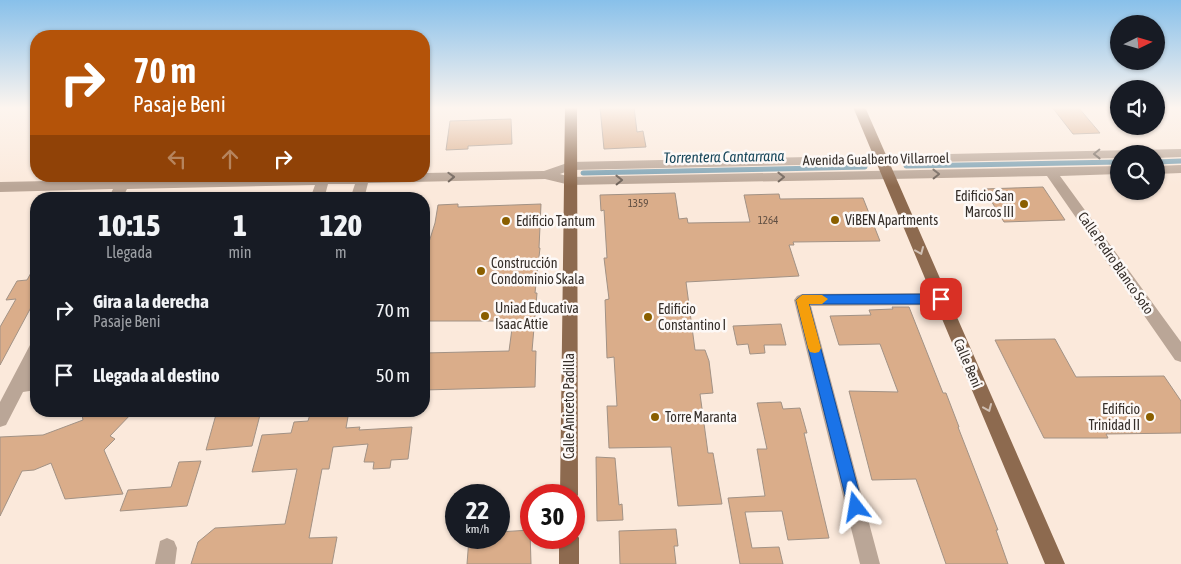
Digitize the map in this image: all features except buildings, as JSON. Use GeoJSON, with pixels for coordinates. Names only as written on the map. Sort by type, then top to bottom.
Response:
{"type":"FeatureCollection","features":[{"type":"Feature","properties":{"kind":"main road","name":"Calle Aniceto Padilla"},"geometry":{"type":"LineString","coordinates":[[569,484],[571,133]]}},
{"type":"Feature","properties":{"kind":"main road","name":"Calle Beni"},"geometry":{"type":"LineString","coordinates":[[871,133],[1054,564]]}},
{"type":"Feature","properties":{"kind":"main road"},"geometry":{"type":"LineString","coordinates":[[569,549],[569,564]]}},
{"type":"Feature","properties":{"kind":"street","name":"Avenida Gualberto Villarroel"},"geometry":{"type":"LineString","coordinates":[[430,178],[570,174],[881,158],[1181,153]]}},
{"type":"Feature","properties":{"kind":"street"},"geometry":{"type":"LineString","coordinates":[[1165,170],[1181,169]]}},
{"type":"Feature","properties":{"kind":"street","name":"Avenida Gualberto Villarroel"},"geometry":{"type":"LineString","coordinates":[[570,174],[888,174],[1110,170]]}},
{"type":"Feature","properties":{"kind":"street","name":"Calle Pedro Blanco Soto"},"geometry":{"type":"LineString","coordinates":[[1051,172],[1174,334],[1181,355]]}},
{"type":"Feature","properties":{"kind":"street","name":"Avenida Gualberto Villarroel"},"geometry":{"type":"LineString","coordinates":[[0,186],[243,182]]}},
{"type":"Feature","properties":{"kind":"street"},"geometry":{"type":"LineString","coordinates":[[118,192],[122,185]]}},
{"type":"Feature","properties":{"kind":"street"},"geometry":{"type":"LineString","coordinates":[[870,564],[802,300],[941,299]]}},
{"type":"Feature","properties":{"kind":"street"},"geometry":{"type":"LineString","coordinates":[[0,419],[30,362]]}},
{"type":"Feature","properties":{"kind":"street"},"geometry":{"type":"LineString","coordinates":[[18,385],[30,384]]}},
{"type":"Feature","properties":{"kind":"waterway","name":"Torrentera Cantarrana"},"geometry":{"type":"LineString","coordinates":[[1165,162],[1181,161]]}},
{"type":"Feature","properties":{"kind":"waterway","name":"Torrentera Cantarrana"},"geometry":{"type":"LineString","coordinates":[[906,166],[1110,162]]}},
{"type":"Feature","properties":{"kind":"waterway","name":"Torrentera Cantarrana"},"geometry":{"type":"LineString","coordinates":[[583,173],[865,167]]}},
{"type":"Feature","properties":{"kind":"slow traffic"},"geometry":{"type":"LineString","coordinates":[[815,348],[802,300],[822,299]]}},
{"type":"Feature","properties":{"kind":"place","name":"Edificio San Marcos III"},"geometry":{"type":"Point","coordinates":[1024,204]}},
{"type":"Feature","properties":{"kind":"place","name":"ViBEN Apartments"},"geometry":{"type":"Point","coordinates":[835,220]}},
{"type":"Feature","properties":{"kind":"place","name":"Edificio Tantum"},"geometry":{"type":"Point","coordinates":[506,221]}},
{"type":"Feature","properties":{"kind":"place","name":"Construcción Condominio Skala"},"geometry":{"type":"Point","coordinates":[481,271]}},
{"type":"Feature","properties":{"kind":"place","name":"Uniad Educativa Isaac Attie"},"geometry":{"type":"Point","coordinates":[485,316]}},
{"type":"Feature","properties":{"kind":"place","name":"Edificio Constantino I"},"geometry":{"type":"Point","coordinates":[648,317]}},
{"type":"Feature","properties":{"kind":"place","name":"Torre Maranta"},"geometry":{"type":"Point","coordinates":[655,417]}},
{"type":"Feature","properties":{"kind":"place","name":"Edificio Trinidad II"},"geometry":{"type":"Point","coordinates":[1150,417]}},
{"type":"Feature","properties":{"kind":"route"},"geometry":{"type":"LineString","coordinates":[[856,507],[802,300],[941,299]]}}]}
